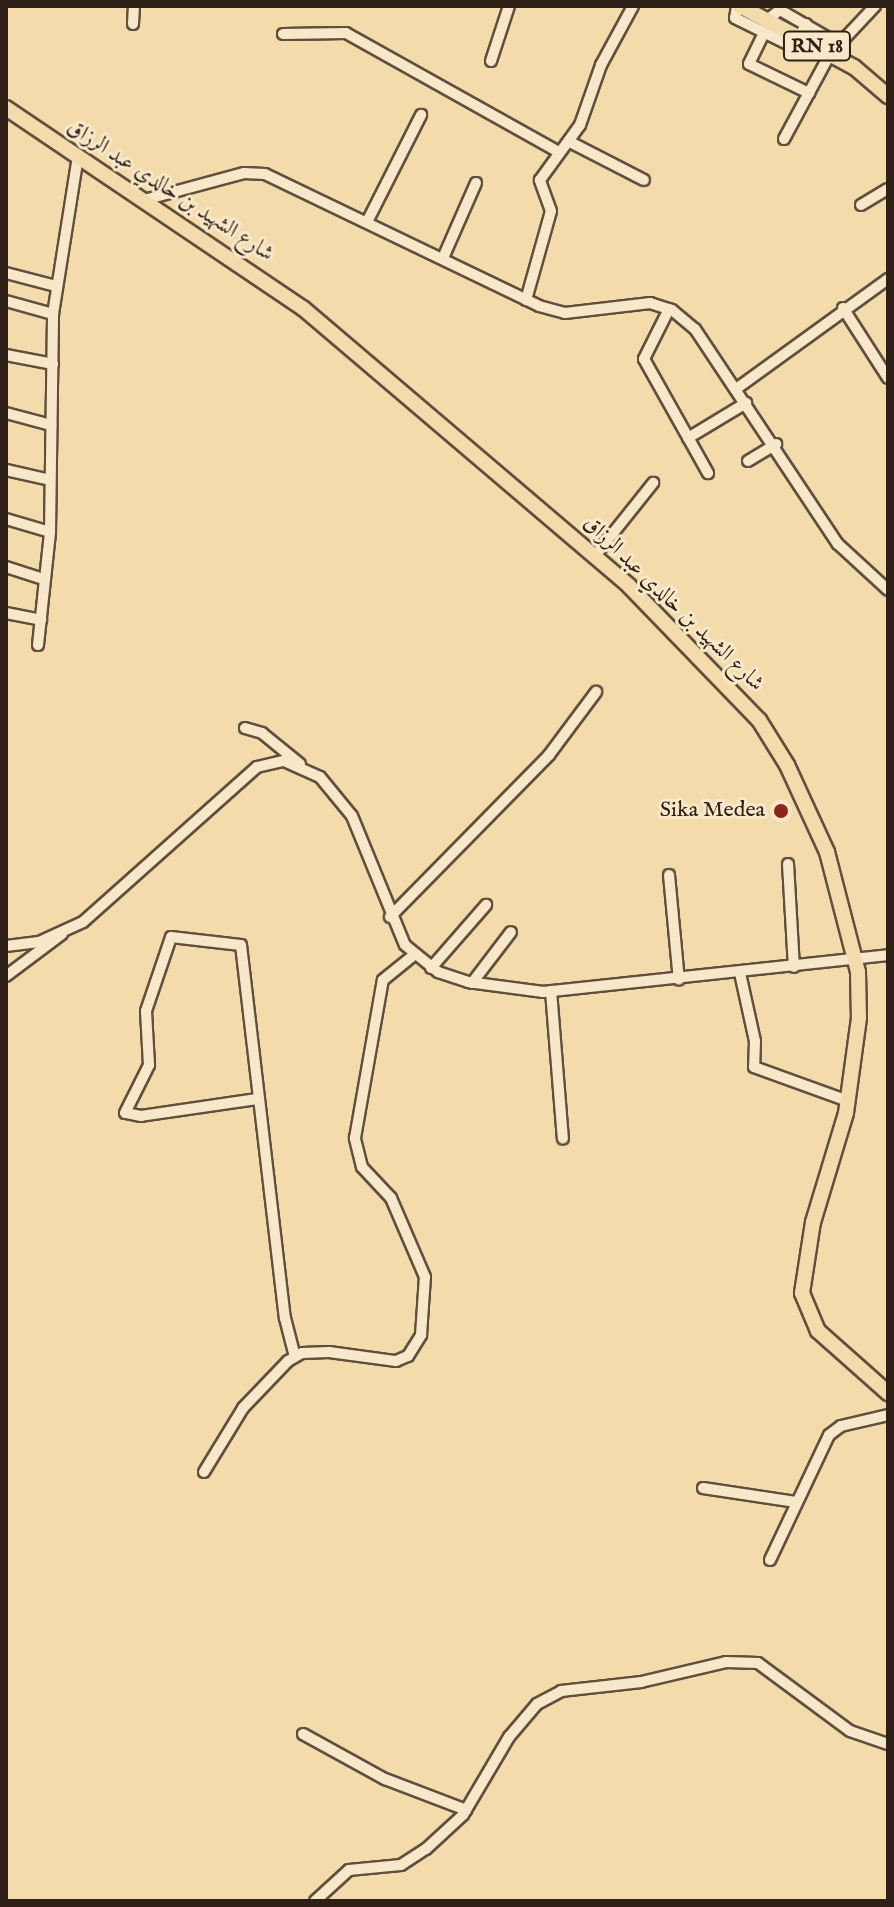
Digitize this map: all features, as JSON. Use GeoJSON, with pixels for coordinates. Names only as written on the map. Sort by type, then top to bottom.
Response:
{"type":"FeatureCollection","features":[{"type":"Feature","properties":{"kind":"main road","name":"RN 18"},"geometry":{"type":"LineString","coordinates":[[738,6],[767,20],[802,30],[835,49],[888,96]]}},
{"type":"Feature","properties":{"kind":"main road","name":"شارع الشهيد بن خالدي عبد الرزاق"},"geometry":{"type":"LineString","coordinates":[[6,108],[304,309],[517,486],[690,645],[759,720],[787,765],[827,852],[857,960],[859,1018],[848,1101],[813,1222],[802,1293],[818,1331],[888,1393]]}},
{"type":"Feature","properties":{"kind":"street"},"geometry":{"type":"LineString","coordinates":[[133,24],[134,6]]}},
{"type":"Feature","properties":{"kind":"street"},"geometry":{"type":"LineString","coordinates":[[491,61],[509,6]]}},
{"type":"Feature","properties":{"kind":"street"},"geometry":{"type":"LineString","coordinates":[[526,300],[551,211],[540,180],[559,152],[570,142],[601,65],[633,6]]}},
{"type":"Feature","properties":{"kind":"street"},"geometry":{"type":"LineString","coordinates":[[738,6],[735,18],[763,35],[794,47],[802,30]]}},
{"type":"Feature","properties":{"kind":"street"},"geometry":{"type":"LineString","coordinates":[[784,139],[835,49],[875,6]]}},
{"type":"Feature","properties":{"kind":"street"},"geometry":{"type":"LineString","coordinates":[[283,34],[346,33],[559,152]]}},
{"type":"Feature","properties":{"kind":"street"},"geometry":{"type":"LineString","coordinates":[[763,35],[749,64],[809,93]]}},
{"type":"Feature","properties":{"kind":"street"},"geometry":{"type":"LineString","coordinates":[[368,220],[421,115]]}},
{"type":"Feature","properties":{"kind":"street"},"geometry":{"type":"LineString","coordinates":[[570,142],[644,180]]}},
{"type":"Feature","properties":{"kind":"street"},"geometry":{"type":"LineString","coordinates":[[38,645],[50,532],[53,314],[78,157]]}},
{"type":"Feature","properties":{"kind":"street"},"geometry":{"type":"LineString","coordinates":[[144,200],[244,173],[265,174],[368,220],[526,300],[565,313],[650,303],[669,309],[695,329],[776,444],[838,544],[888,590]]}},
{"type":"Feature","properties":{"kind":"street"},"geometry":{"type":"LineString","coordinates":[[443,258],[476,183]]}},
{"type":"Feature","properties":{"kind":"street"},"geometry":{"type":"LineString","coordinates":[[861,205],[888,189]]}},
{"type":"Feature","properties":{"kind":"street"},"geometry":{"type":"LineString","coordinates":[[6,273],[56,286]]}},
{"type":"Feature","properties":{"kind":"street"},"geometry":{"type":"LineString","coordinates":[[736,389],[843,308],[888,279]]}},
{"type":"Feature","properties":{"kind":"street"},"geometry":{"type":"LineString","coordinates":[[6,301],[53,314]]}},
{"type":"Feature","properties":{"kind":"street"},"geometry":{"type":"LineString","coordinates":[[843,308],[888,378]]}},
{"type":"Feature","properties":{"kind":"street"},"geometry":{"type":"LineString","coordinates":[[669,309],[644,359],[708,473]]}},
{"type":"Feature","properties":{"kind":"street"},"geometry":{"type":"LineString","coordinates":[[6,355],[53,364]]}},
{"type":"Feature","properties":{"kind":"street"},"geometry":{"type":"LineString","coordinates":[[688,438],[746,403]]}},
{"type":"Feature","properties":{"kind":"street"},"geometry":{"type":"LineString","coordinates":[[6,413],[51,425]]}},
{"type":"Feature","properties":{"kind":"street"},"geometry":{"type":"LineString","coordinates":[[748,461],[776,444]]}},
{"type":"Feature","properties":{"kind":"street"},"geometry":{"type":"LineString","coordinates":[[6,470],[50,480]]}},
{"type":"Feature","properties":{"kind":"street"},"geometry":{"type":"LineString","coordinates":[[594,557],[653,483]]}},
{"type":"Feature","properties":{"kind":"street"},"geometry":{"type":"LineString","coordinates":[[6,519],[50,532]]}},
{"type":"Feature","properties":{"kind":"street"},"geometry":{"type":"LineString","coordinates":[[6,567],[44,579]]}},
{"type":"Feature","properties":{"kind":"street"},"geometry":{"type":"LineString","coordinates":[[6,613],[41,620]]}},
{"type":"Feature","properties":{"kind":"street"},"geometry":{"type":"LineString","coordinates":[[390,917],[549,755],[596,692]]}},
{"type":"Feature","properties":{"kind":"street"},"geometry":{"type":"LineString","coordinates":[[245,728],[262,733],[320,777],[352,816],[370,852],[390,917],[414,955],[431,968],[472,983],[551,991],[679,980],[888,955]]}},
{"type":"Feature","properties":{"kind":"street"},"geometry":{"type":"LineString","coordinates":[[6,976],[62,933],[83,922],[257,767],[271,761],[300,764]]}},
{"type":"Feature","properties":{"kind":"street"},"geometry":{"type":"LineString","coordinates":[[788,864],[794,967]]}},
{"type":"Feature","properties":{"kind":"street"},"geometry":{"type":"LineString","coordinates":[[669,875],[679,980]]}},
{"type":"Feature","properties":{"kind":"street"},"geometry":{"type":"LineString","coordinates":[[431,968],[486,905]]}},
{"type":"Feature","properties":{"kind":"street"},"geometry":{"type":"LineString","coordinates":[[472,983],[511,932]]}},
{"type":"Feature","properties":{"kind":"street"},"geometry":{"type":"LineString","coordinates":[[6,946],[62,933]]}},
{"type":"Feature","properties":{"kind":"street"},"geometry":{"type":"LineString","coordinates":[[257,1099],[141,1116],[125,1113],[149,1065],[146,1011],[171,937],[241,945],[285,1318],[295,1357]]}},
{"type":"Feature","properties":{"kind":"street"},"geometry":{"type":"LineString","coordinates":[[204,1472],[243,1408],[295,1357],[329,1352],[396,1361],[408,1356],[421,1335],[425,1277],[391,1198],[362,1167],[355,1138],[383,980],[414,955]]}},
{"type":"Feature","properties":{"kind":"street"},"geometry":{"type":"LineString","coordinates":[[740,973],[755,1041],[754,1067],[848,1101]]}},
{"type":"Feature","properties":{"kind":"street"},"geometry":{"type":"LineString","coordinates":[[551,991],[563,1139]]}},
{"type":"Feature","properties":{"kind":"street"},"geometry":{"type":"LineString","coordinates":[[770,1560],[829,1435],[841,1426],[888,1415]]}},
{"type":"Feature","properties":{"kind":"street"},"geometry":{"type":"LineString","coordinates":[[703,1488],[796,1502]]}},
{"type":"Feature","properties":{"kind":"street"},"geometry":{"type":"LineString","coordinates":[[315,1901],[349,1870],[401,1865],[466,1810],[509,1737],[537,1704],[561,1691],[641,1682],[726,1662],[769,1668],[850,1731],[888,1744]]}},
{"type":"Feature","properties":{"kind":"street"},"geometry":{"type":"LineString","coordinates":[[303,1734],[385,1779],[466,1810]]}},
{"type":"Feature","properties":{"kind":"place","name":"Sika Medea"},"geometry":{"type":"Point","coordinates":[781,811]}}]}
